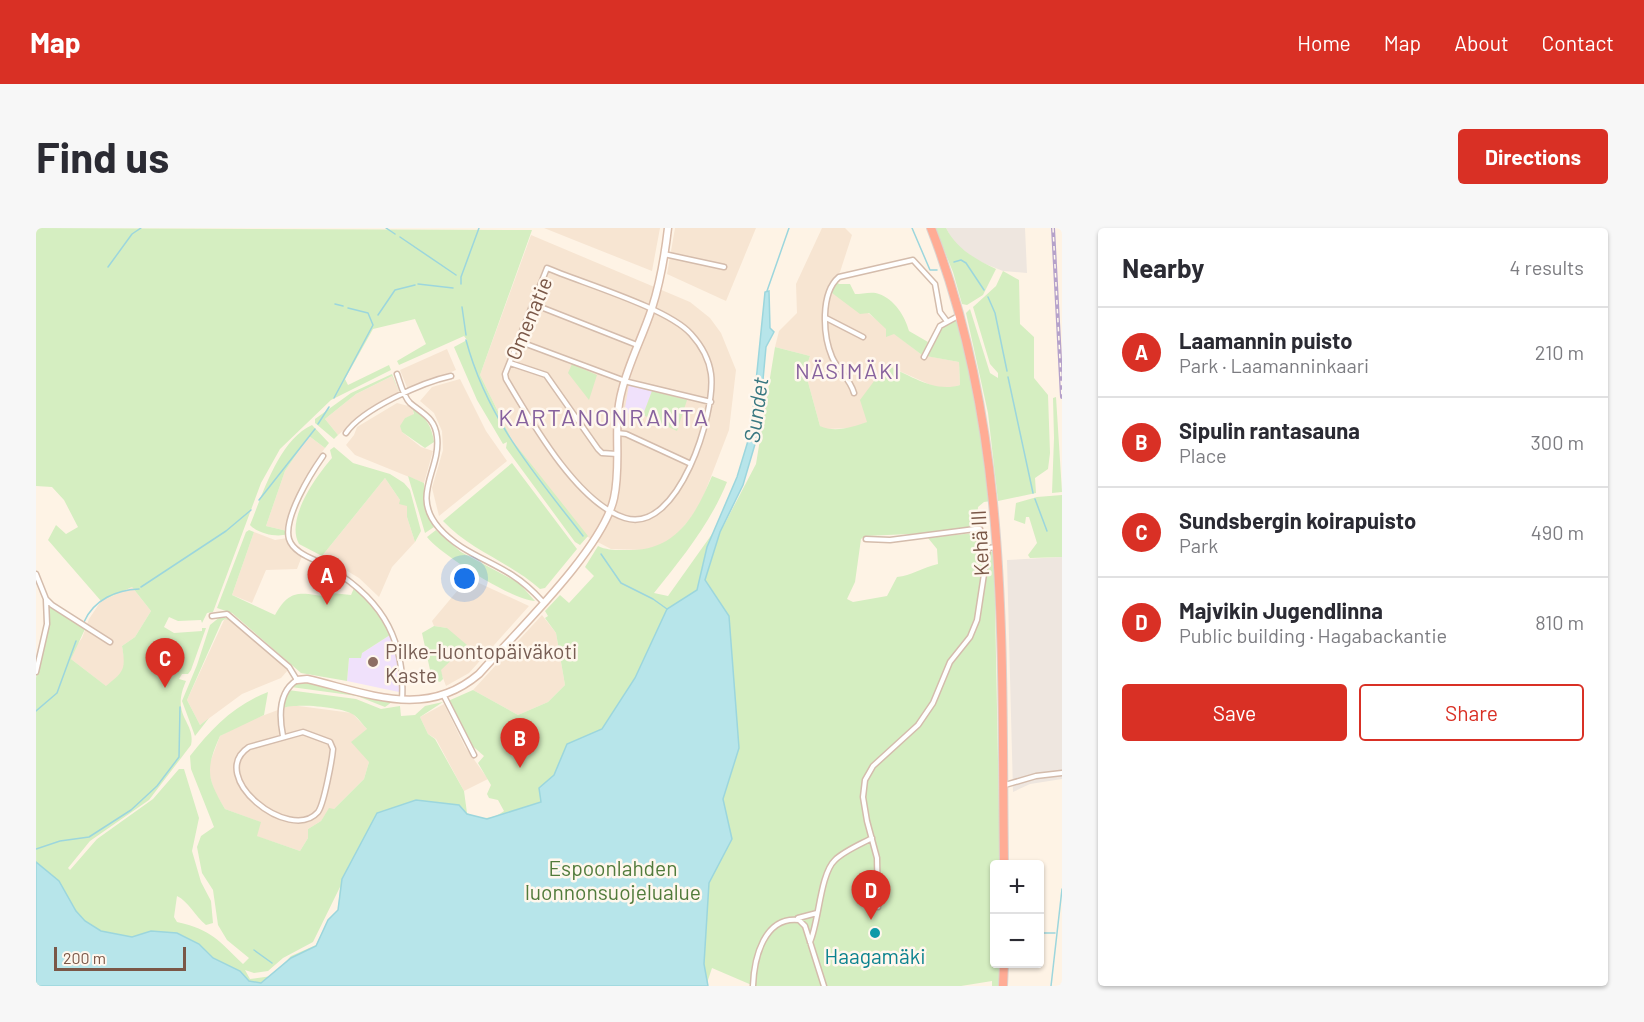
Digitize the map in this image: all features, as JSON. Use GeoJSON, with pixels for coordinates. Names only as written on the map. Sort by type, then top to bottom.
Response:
{"type":"FeatureCollection","features":[{"type":"Feature","properties":{"kind":"highway","name":"Kehä III"},"geometry":{"type":"LineString","coordinates":[[931,228],[961,315],[976,375],[993,491],[998,547],[1004,860]]}},
{"type":"Feature","properties":{"kind":"highway"},"geometry":{"type":"LineString","coordinates":[[1003,986],[1004,968]]}},
{"type":"Feature","properties":{"kind":"street"},"geometry":{"type":"LineString","coordinates":[[212,616],[227,614],[289,667],[297,680],[402,700],[422,701],[444,696],[462,687],[478,674],[580,561],[610,511],[618,471],[616,433],[618,406],[624,381],[651,310],[668,228]]}},
{"type":"Feature","properties":{"kind":"street"},"geometry":{"type":"LineString","coordinates":[[664,254],[724,267]]}},
{"type":"Feature","properties":{"kind":"street"},"geometry":{"type":"LineString","coordinates":[[854,393],[847,376],[831,355],[826,318],[829,294],[839,277],[909,259],[917,262],[935,284],[940,312],[946,320]]}},
{"type":"Feature","properties":{"kind":"street","name":"Omenatie"},"geometry":{"type":"LineString","coordinates":[[610,511],[591,497],[532,423],[506,379],[518,341],[547,268],[651,310]]}},
{"type":"Feature","properties":{"kind":"street"},"geometry":{"type":"LineString","coordinates":[[532,304],[638,345]]}},
{"type":"Feature","properties":{"kind":"street"},"geometry":{"type":"LineString","coordinates":[[610,511],[634,520],[655,515],[676,490],[691,464],[703,434],[711,402],[711,374],[699,343],[673,319],[651,310]]}},
{"type":"Feature","properties":{"kind":"street"},"geometry":{"type":"LineString","coordinates":[[924,357],[940,326],[946,320],[961,315]]}},
{"type":"Feature","properties":{"kind":"street"},"geometry":{"type":"LineString","coordinates":[[826,318],[863,337]]}},
{"type":"Feature","properties":{"kind":"street"},"geometry":{"type":"LineString","coordinates":[[518,341],[624,381],[711,402]]}},
{"type":"Feature","properties":{"kind":"street"},"geometry":{"type":"LineString","coordinates":[[510,363],[546,375],[598,449],[602,453],[618,454]]}},
{"type":"Feature","properties":{"kind":"street"},"geometry":{"type":"LineString","coordinates":[[396,374],[410,403],[428,415],[436,431],[437,450],[426,488],[428,509],[437,526],[464,550],[511,574],[543,602]]}},
{"type":"Feature","properties":{"kind":"street"},"geometry":{"type":"LineString","coordinates":[[346,433],[369,413],[405,394],[451,376]]}},
{"type":"Feature","properties":{"kind":"street"},"geometry":{"type":"LineString","coordinates":[[616,433],[626,434],[691,464]]}},
{"type":"Feature","properties":{"kind":"street"},"geometry":{"type":"LineString","coordinates":[[323,456],[293,513],[288,536],[295,548],[357,585],[380,612],[397,651],[402,700]]}},
{"type":"Feature","properties":{"kind":"street"},"geometry":{"type":"LineString","coordinates":[[866,539],[901,539],[975,528],[980,529],[982,542],[988,548]]}},
{"type":"Feature","properties":{"kind":"street"},"geometry":{"type":"LineString","coordinates":[[988,548],[998,547]]}},
{"type":"Feature","properties":{"kind":"street"},"geometry":{"type":"LineString","coordinates":[[878,908],[877,858],[863,797],[865,780],[873,766],[918,725],[933,703],[950,662],[970,637],[977,620],[988,548]]}},
{"type":"Feature","properties":{"kind":"street"},"geometry":{"type":"LineString","coordinates":[[36,574],[46,599],[47,624],[36,672]]}},
{"type":"Feature","properties":{"kind":"street"},"geometry":{"type":"LineString","coordinates":[[46,599],[110,642]]}},
{"type":"Feature","properties":{"kind":"street"},"geometry":{"type":"LineString","coordinates":[[283,736],[280,715],[282,704],[287,688],[297,680]]}},
{"type":"Feature","properties":{"kind":"street"},"geometry":{"type":"LineString","coordinates":[[444,696],[474,755]]}},
{"type":"Feature","properties":{"kind":"street"},"geometry":{"type":"LineString","coordinates":[[303,732],[325,740],[332,746],[320,809],[304,819],[280,817],[267,812],[245,789],[237,775],[236,763],[243,751],[283,736],[303,732]]}},
{"type":"Feature","properties":{"kind":"street"},"geometry":{"type":"LineString","coordinates":[[1003,785],[1036,776],[1062,773]]}},
{"type":"Feature","properties":{"kind":"street"},"geometry":{"type":"LineString","coordinates":[[810,942],[834,860],[872,838]]}},
{"type":"Feature","properties":{"kind":"street"},"geometry":{"type":"LineString","coordinates":[[753,986],[756,962],[766,934],[780,923],[817,913]]}},
{"type":"Feature","properties":{"kind":"street"},"geometry":{"type":"LineString","coordinates":[[794,920],[799,920],[805,926],[824,986]]}},
{"type":"Feature","properties":{"kind":"shaded area"},"geometry":{"type":"Polygon","coordinates":[[[544,228],[660,228],[652,271],[584,244],[544,228]]]}},
{"type":"Feature","properties":{"kind":"shaded area"},"geometry":{"type":"Polygon","coordinates":[[[675,228],[756,228],[726,301],[667,274],[675,228]]]}},
{"type":"Feature","properties":{"kind":"shaded area"},"geometry":{"type":"Polygon","coordinates":[[[822,228],[845,228],[852,235],[840,272],[829,285],[832,293],[868,313],[922,355],[959,362],[960,385],[947,389],[933,386],[886,365],[868,422],[852,428],[825,429],[820,426],[805,371],[810,356],[775,347],[779,331],[797,313],[796,284],[822,228]]]}},
{"type":"Feature","properties":{"kind":"shaded area"},"geometry":{"type":"Polygon","coordinates":[[[946,228],[1025,228],[1027,273],[1003,271],[978,261],[954,243],[946,228]]]}},
{"type":"Feature","properties":{"kind":"shaded area"},"geometry":{"type":"Polygon","coordinates":[[[531,235],[690,302],[710,318],[721,333],[736,370],[729,430],[702,500],[691,518],[673,538],[657,547],[645,550],[611,549],[586,536],[512,440],[480,375],[531,235]]]}},
{"type":"Feature","properties":{"kind":"shaded area"},"geometry":{"type":"Polygon","coordinates":[[[447,349],[456,370],[408,390],[400,370],[447,349]]]}},
{"type":"Feature","properties":{"kind":"shaded area"},"geometry":{"type":"Polygon","coordinates":[[[392,376],[400,394],[367,411],[338,435],[325,419],[356,394],[392,376]]]}},
{"type":"Feature","properties":{"kind":"shaded area"},"geometry":{"type":"Polygon","coordinates":[[[460,379],[486,431],[507,461],[439,516],[432,488],[443,450],[442,431],[434,413],[420,401],[432,387],[460,379]]]}},
{"type":"Feature","properties":{"kind":"shaded area"},"geometry":{"type":"Polygon","coordinates":[[[629,385],[652,391],[643,415],[624,413],[629,385]]]}},
{"type":"Feature","properties":{"kind":"shaded area"},"geometry":{"type":"Polygon","coordinates":[[[397,403],[412,407],[414,415],[405,418],[402,432],[421,447],[433,451],[424,483],[355,455],[346,445],[357,427],[397,403]]]}},
{"type":"Feature","properties":{"kind":"shaded area"},"geometry":{"type":"Polygon","coordinates":[[[309,436],[325,448],[314,463],[293,506],[287,531],[266,526],[285,471],[309,436]]]}},
{"type":"Feature","properties":{"kind":"shaded area"},"geometry":{"type":"Polygon","coordinates":[[[385,478],[400,500],[407,505],[407,517],[415,542],[392,567],[379,597],[359,578],[322,556],[385,478]]]}},
{"type":"Feature","properties":{"kind":"shaded area"},"geometry":{"type":"Polygon","coordinates":[[[254,532],[275,540],[287,538],[292,549],[302,556],[297,569],[266,570],[252,603],[232,595],[254,532]]]}},
{"type":"Feature","properties":{"kind":"shaded area"},"geometry":{"type":"Polygon","coordinates":[[[1062,557],[1062,779],[1030,784],[1013,792],[1007,560],[1062,557]]]}},
{"type":"Feature","properties":{"kind":"shaded area"},"geometry":{"type":"Polygon","coordinates":[[[468,578],[529,606],[469,673],[446,686],[440,670],[447,628],[434,626],[432,621],[468,578]]]}},
{"type":"Feature","properties":{"kind":"shaded area"},"geometry":{"type":"Polygon","coordinates":[[[132,587],[151,611],[135,637],[122,646],[125,663],[122,672],[107,687],[71,659],[73,650],[82,638],[89,619],[101,601],[132,587]]]}},
{"type":"Feature","properties":{"kind":"shaded area"},"geometry":{"type":"Polygon","coordinates":[[[542,615],[556,633],[565,685],[548,702],[518,715],[473,690],[542,615]]]}},
{"type":"Feature","properties":{"kind":"shaded area"},"geometry":{"type":"Polygon","coordinates":[[[225,618],[232,621],[288,670],[281,678],[242,694],[200,725],[187,700],[225,618]]]}},
{"type":"Feature","properties":{"kind":"shaded area","name":"Pilke-luontopäiväkoti Kaste"},"geometry":{"type":"Polygon","coordinates":[[[390,635],[398,665],[399,692],[347,681],[349,658],[362,653],[390,635]]]}},
{"type":"Feature","properties":{"kind":"shaded area"},"geometry":{"type":"Polygon","coordinates":[[[444,704],[465,747],[488,779],[464,791],[436,739],[428,734],[420,717],[444,704]]]}},
{"type":"Feature","properties":{"kind":"shaded area"},"geometry":{"type":"Polygon","coordinates":[[[291,705],[352,713],[367,729],[369,762],[364,779],[334,809],[329,809],[321,821],[308,829],[308,838],[300,851],[256,836],[260,822],[225,809],[214,791],[208,768],[220,736],[246,722],[291,705]]]}},
{"type":"Feature","properties":{"kind":"green space"},"geometry":{"type":"Polygon","coordinates":[[[36,228],[532,230],[480,375],[512,440],[588,536],[580,545],[575,542],[506,448],[507,442],[503,444],[477,400],[454,347],[467,340],[464,336],[399,365],[397,361],[426,344],[415,319],[373,329],[345,379],[348,385],[389,365],[391,370],[331,400],[280,449],[261,483],[213,612],[207,613],[202,623],[201,620],[178,621],[169,617],[164,627],[174,633],[202,631],[202,628],[206,628],[191,670],[188,674],[182,674],[179,679],[186,681],[181,703],[192,737],[191,745],[149,800],[90,841],[68,868],[70,870],[97,839],[153,799],[179,769],[184,769],[199,818],[192,851],[201,882],[211,901],[213,923],[206,925],[185,901],[177,896],[174,917],[177,922],[207,932],[243,964],[249,958],[227,940],[218,925],[213,890],[202,873],[197,847],[201,836],[214,827],[191,769],[190,756],[224,718],[256,697],[268,692],[264,715],[220,736],[212,757],[210,774],[225,809],[261,822],[257,836],[300,851],[308,838],[308,829],[321,821],[329,808],[334,809],[364,779],[369,762],[351,742],[367,729],[354,715],[340,710],[308,706],[283,708],[288,690],[356,699],[381,709],[400,706],[401,716],[415,715],[425,706],[443,702],[420,717],[428,734],[435,739],[464,791],[467,813],[486,818],[500,814],[504,811],[498,800],[489,798],[487,794],[491,785],[478,763],[484,756],[468,742],[448,701],[473,690],[518,715],[548,702],[565,685],[556,633],[545,618],[548,616],[545,611],[560,595],[569,603],[594,576],[585,567],[598,546],[631,550],[661,544],[683,527],[699,504],[712,476],[727,482],[704,526],[654,593],[668,596],[717,527],[724,525],[756,464],[775,347],[810,356],[805,371],[820,426],[832,429],[844,428],[867,422],[860,400],[886,365],[931,385],[950,387],[960,385],[959,362],[926,356],[942,327],[956,319],[959,321],[970,364],[991,501],[984,502],[978,507],[977,524],[974,526],[932,533],[865,536],[861,539],[855,582],[847,599],[853,602],[887,596],[897,577],[938,564],[937,549],[928,538],[974,533],[980,546],[994,553],[1000,860],[990,860],[990,968],[1000,968],[999,986],[992,986],[992,981],[961,986],[754,986],[712,968],[706,986],[36,986],[36,678],[48,624],[48,605],[85,629],[71,659],[106,686],[117,677],[122,669],[124,660],[122,646],[135,637],[151,611],[132,587],[101,601],[48,540],[56,525],[66,534],[78,527],[64,500],[52,487],[36,486],[36,228]],[[340,887],[313,942],[283,958],[268,971],[254,973],[245,970],[250,979],[272,976],[291,956],[316,945],[328,920],[338,910],[340,887]]]}},
{"type":"Feature","properties":{"kind":"green space"},"geometry":{"type":"Polygon","coordinates":[[[935,228],[946,228],[967,253],[996,269],[983,295],[967,305],[962,304],[953,272],[935,228]]]}},
{"type":"Feature","properties":{"kind":"green space"},"geometry":{"type":"Polygon","coordinates":[[[1003,271],[1019,280],[1020,324],[1034,337],[1034,378],[1048,395],[1050,453],[1048,469],[1035,478],[1036,493],[998,501],[988,413],[966,313],[970,309],[990,373],[998,378],[998,373],[990,364],[973,307],[996,286],[1003,271]]]}},
{"type":"Feature","properties":{"kind":"green space"},"geometry":{"type":"Polygon","coordinates":[[[837,282],[850,284],[855,294],[877,293],[894,304],[902,314],[909,331],[928,342],[922,355],[894,334],[886,337],[886,329],[869,313],[860,314],[832,293],[837,282]]]}},
{"type":"Feature","properties":{"kind":"green space"},"geometry":{"type":"Polygon","coordinates":[[[572,364],[597,375],[589,400],[568,373],[572,364]]]}},
{"type":"Feature","properties":{"kind":"green space"},"geometry":{"type":"Polygon","coordinates":[[[392,374],[400,394],[392,376],[356,394],[325,419],[338,435],[334,439],[315,423],[315,419],[351,393],[392,374]]]}},
{"type":"Feature","properties":{"kind":"green space"},"geometry":{"type":"Polygon","coordinates":[[[652,391],[687,400],[677,431],[643,415],[652,391]]]}},
{"type":"Feature","properties":{"kind":"green space"},"geometry":{"type":"Polygon","coordinates":[[[1056,397],[1062,492],[1052,493],[1053,398],[1056,397]]]}},
{"type":"Feature","properties":{"kind":"green space"},"geometry":{"type":"Polygon","coordinates":[[[412,407],[421,414],[432,431],[434,442],[425,448],[402,432],[400,426],[405,418],[414,414],[412,407]]]}},
{"type":"Feature","properties":{"kind":"green space"},"geometry":{"type":"Polygon","coordinates":[[[312,425],[329,443],[325,448],[309,436],[285,471],[266,526],[287,531],[287,534],[273,535],[257,530],[250,525],[273,469],[290,442],[312,425]]]}},
{"type":"Feature","properties":{"kind":"green space"},"geometry":{"type":"Polygon","coordinates":[[[334,447],[353,463],[390,474],[410,490],[421,531],[415,542],[407,517],[407,506],[399,504],[400,500],[385,478],[322,556],[299,544],[296,522],[299,510],[311,486],[332,458],[330,450],[334,447]]]}},
{"type":"Feature","properties":{"kind":"green space"},"geometry":{"type":"Polygon","coordinates":[[[512,463],[577,549],[545,588],[540,589],[516,571],[478,549],[443,521],[512,463]]]}},
{"type":"Feature","properties":{"kind":"green space"},"geometry":{"type":"Polygon","coordinates":[[[408,476],[424,483],[424,507],[434,527],[425,533],[408,476]]]}},
{"type":"Feature","properties":{"kind":"green space"},"geometry":{"type":"Polygon","coordinates":[[[1062,495],[1062,557],[1030,558],[1028,555],[1037,543],[1029,517],[1026,517],[1025,524],[1014,520],[1016,503],[1037,497],[1062,495]]]}},
{"type":"Feature","properties":{"kind":"green space"},"geometry":{"type":"Polygon","coordinates":[[[249,530],[254,532],[232,595],[275,615],[286,600],[292,596],[305,594],[331,597],[332,593],[351,595],[355,586],[378,611],[390,635],[362,653],[361,658],[349,658],[347,681],[301,673],[232,613],[217,608],[246,532],[249,530]]]}},
{"type":"Feature","properties":{"kind":"green space"},"geometry":{"type":"Polygon","coordinates":[[[436,530],[461,552],[519,583],[535,601],[511,594],[478,576],[447,555],[427,537],[436,530]]]}},
{"type":"Feature","properties":{"kind":"green space"},"geometry":{"type":"Polygon","coordinates":[[[221,616],[232,621],[225,619],[222,621],[187,700],[200,725],[209,718],[195,736],[182,701],[210,625],[221,616]]]}},
{"type":"Feature","properties":{"kind":"green space"},"geometry":{"type":"Polygon","coordinates":[[[434,626],[447,628],[467,645],[441,670],[443,679],[440,682],[432,679],[422,633],[434,626]]]}},
{"type":"Feature","properties":{"kind":"green space"},"geometry":{"type":"Polygon","coordinates":[[[301,680],[392,700],[392,702],[385,707],[357,696],[291,687],[301,680]]]}},
{"type":"Feature","properties":{"kind":"water","name":"Espoonlahden luonnonsuojelualue"},"geometry":{"type":"Polygon","coordinates":[[[769,291],[770,328],[774,332],[766,347],[758,434],[743,485],[720,532],[705,580],[729,616],[739,748],[723,799],[732,839],[709,883],[704,964],[708,986],[36,986],[36,862],[59,881],[76,911],[85,921],[101,931],[132,937],[151,931],[177,933],[199,944],[213,958],[240,971],[249,981],[261,983],[291,958],[316,946],[328,920],[338,910],[342,879],[377,813],[416,800],[459,805],[467,814],[487,819],[541,802],[539,788],[554,775],[567,744],[602,729],[635,678],[667,609],[697,590],[707,547],[737,477],[751,431],[765,292],[769,291]]]}},
{"type":"Feature","properties":{"kind":"waterway"},"geometry":{"type":"LineString","coordinates":[[108,267],[132,234],[141,228]]}},
{"type":"Feature","properties":{"kind":"waterway"},"geometry":{"type":"LineString","coordinates":[[386,228],[395,234]]}},
{"type":"Feature","properties":{"kind":"waterway"},"geometry":{"type":"LineString","coordinates":[[461,284],[461,277],[479,228]]}},
{"type":"Feature","properties":{"kind":"waterway","name":"Sundet"},"geometry":{"type":"LineString","coordinates":[[767,291],[789,228]]}},
{"type":"Feature","properties":{"kind":"waterway"},"geometry":{"type":"LineString","coordinates":[[912,228],[930,270],[937,270]]}},
{"type":"Feature","properties":{"kind":"waterway"},"geometry":{"type":"LineString","coordinates":[[400,237],[456,275]]}},
{"type":"Feature","properties":{"kind":"waterway"},"geometry":{"type":"LineString","coordinates":[[954,262],[961,260],[966,263],[984,290]]}},
{"type":"Feature","properties":{"kind":"waterway"},"geometry":{"type":"LineString","coordinates":[[418,284],[453,288]]}},
{"type":"Feature","properties":{"kind":"waterway"},"geometry":{"type":"LineString","coordinates":[[378,315],[395,290],[415,285]]}},
{"type":"Feature","properties":{"kind":"waterway"},"geometry":{"type":"LineString","coordinates":[[988,297],[995,313],[1007,371]]}},
{"type":"Feature","properties":{"kind":"waterway"},"geometry":{"type":"LineString","coordinates":[[335,304],[343,306]]}},
{"type":"Feature","properties":{"kind":"waterway"},"geometry":{"type":"LineString","coordinates":[[462,307],[466,335]]}},
{"type":"Feature","properties":{"kind":"waterway"},"geometry":{"type":"LineString","coordinates":[[334,398],[373,325],[368,313],[348,308]]}},
{"type":"Feature","properties":{"kind":"waterway"},"geometry":{"type":"LineString","coordinates":[[466,340],[475,369],[499,420],[530,467],[583,536]]}},
{"type":"Feature","properties":{"kind":"waterway"},"geometry":{"type":"LineString","coordinates":[[1008,377],[1033,493]]}},
{"type":"Feature","properties":{"kind":"waterway"},"geometry":{"type":"LineString","coordinates":[[318,424],[329,407]]}},
{"type":"Feature","properties":{"kind":"waterway"},"geometry":{"type":"LineString","coordinates":[[259,500],[315,429]]}},
{"type":"Feature","properties":{"kind":"waterway"},"geometry":{"type":"LineString","coordinates":[[1035,499],[1047,531]]}},
{"type":"Feature","properties":{"kind":"waterway"},"geometry":{"type":"LineString","coordinates":[[141,587],[226,531],[251,510]]}},
{"type":"Feature","properties":{"kind":"waterway"},"geometry":{"type":"LineString","coordinates":[[601,554],[621,583],[653,599],[667,609]]}},
{"type":"Feature","properties":{"kind":"waterway"},"geometry":{"type":"LineString","coordinates":[[84,622],[94,607],[107,597],[123,591],[139,589]]}},
{"type":"Feature","properties":{"kind":"waterway"},"geometry":{"type":"LineString","coordinates":[[36,711],[57,693],[76,641]]}},
{"type":"Feature","properties":{"kind":"waterway"},"geometry":{"type":"LineString","coordinates":[[36,849],[60,841],[89,837],[131,810],[157,786],[179,757],[180,707]]}},
{"type":"Feature","properties":{"kind":"waterway"},"geometry":{"type":"LineString","coordinates":[[1051,986],[1062,889]]}},
{"type":"Feature","properties":{"kind":"waterway"},"geometry":{"type":"LineString","coordinates":[[1044,933],[1055,933]]}},
{"type":"Feature","properties":{"kind":"waterway"},"geometry":{"type":"LineString","coordinates":[[254,950],[272,963]]}},
{"type":"Feature","properties":{"kind":"railway"},"geometry":{"type":"LineString","coordinates":[[1053,228],[1062,397]]}},
{"type":"Feature","properties":{"kind":"place","name":"Laamannin puisto"},"geometry":{"type":"Point","coordinates":[327,605]}},
{"type":"Feature","properties":{"kind":"place","name":"Pilke-luontopäiväkoti Kaste"},"geometry":{"type":"Point","coordinates":[373,662]}},
{"type":"Feature","properties":{"kind":"place","name":"Sundsbergin koirapuisto"},"geometry":{"type":"Point","coordinates":[165,688]}},
{"type":"Feature","properties":{"kind":"place","name":"Sipulin rantasauna"},"geometry":{"type":"Point","coordinates":[520,768]}},
{"type":"Feature","properties":{"kind":"place","name":"Majvikin Jugendlinna"},"geometry":{"type":"Point","coordinates":[871,920]}},
{"type":"Feature","properties":{"kind":"place","name":"Haagamäki"},"geometry":{"type":"Point","coordinates":[875,933]}},
{"type":"Feature","properties":{"kind":"district","name":"NÄSIMÄKI"},"geometry":{"type":"Point","coordinates":[848,370]}},
{"type":"Feature","properties":{"kind":"district","name":"KARTANONRANTA"},"geometry":{"type":"Point","coordinates":[604,416]}}]}
